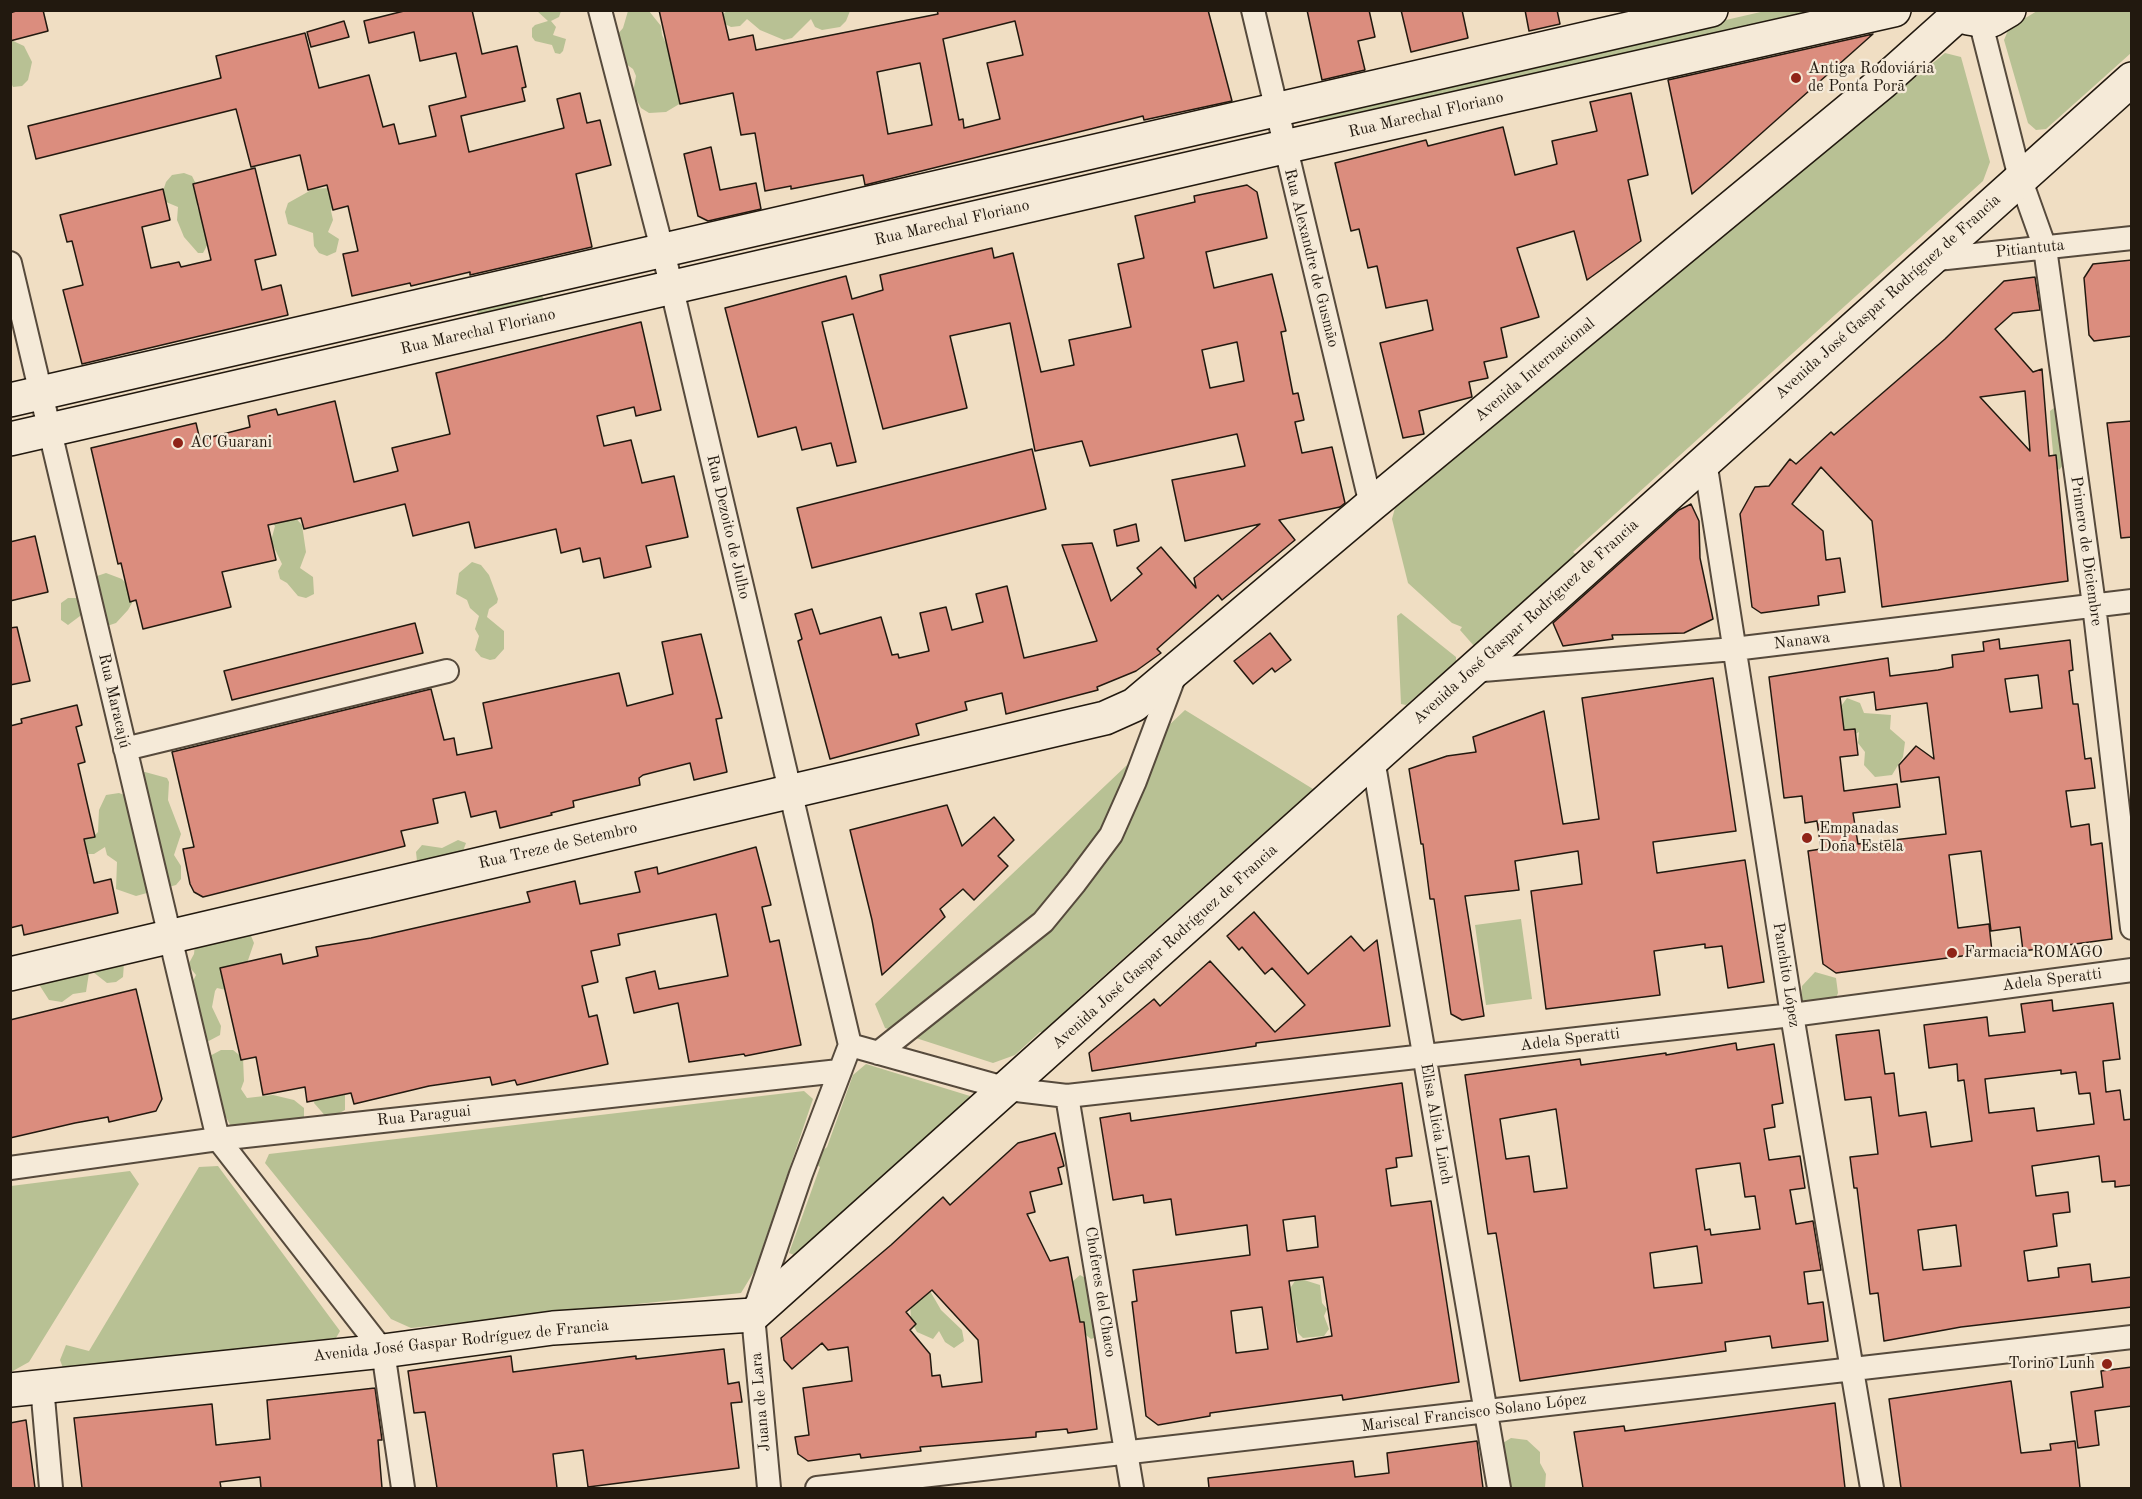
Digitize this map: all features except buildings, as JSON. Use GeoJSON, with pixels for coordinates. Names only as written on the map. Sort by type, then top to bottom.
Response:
{"type":"FeatureCollection","features":[{"type":"Feature","properties":{"kind":"main road"},"geometry":{"type":"LineString","coordinates":[[10,400],[1711,10]]}},
{"type":"Feature","properties":{"kind":"main road","name":"Rua Marechal Floriano"},"geometry":{"type":"LineString","coordinates":[[10,439],[1114,185],[1894,10]]}},
{"type":"Feature","properties":{"kind":"main road","name":"Avenida Internacional"},"geometry":{"type":"LineString","coordinates":[[1105,718],[1134,705],[1371,505],[1874,90],[1976,14]]}},
{"type":"Feature","properties":{"kind":"main road","name":"Avenida José Gaspar Rodríguez de Francia"},"geometry":{"type":"LineString","coordinates":[[10,1390],[383,1351],[553,1328],[753,1315],[1008,1089],[2132,79]]}},
{"type":"Feature","properties":{"kind":"main road"},"geometry":{"type":"LineString","coordinates":[[1107,149],[1114,185]]}},
{"type":"Feature","properties":{"kind":"main road"},"geometry":{"type":"LineString","coordinates":[[450,299],[458,336]]}},
{"type":"Feature","properties":{"kind":"main road","name":"Rua Treze de Setembro"},"geometry":{"type":"LineString","coordinates":[[10,974],[1105,718]]}},
{"type":"Feature","properties":{"kind":"street","name":"Rua Dezoito de Julho"},"geometry":{"type":"LineString","coordinates":[[600,10],[672,287],[850,1045]]}},
{"type":"Feature","properties":{"kind":"street","name":"Rua Alexandre de Gusmão"},"geometry":{"type":"LineString","coordinates":[[1253,10],[1371,505]]}},
{"type":"Feature","properties":{"kind":"street","name":"Primero de Diciembre"},"geometry":{"type":"LineString","coordinates":[[1976,14],[2020,178],[2045,248],[2094,605],[2132,928]]}},
{"type":"Feature","properties":{"kind":"street","name":"Pitiantuta"},"geometry":{"type":"LineString","coordinates":[[1929,260],[2132,238]]}},
{"type":"Feature","properties":{"kind":"street","name":"Rua Maracajú"},"geometry":{"type":"LineString","coordinates":[[10,263],[218,1139]]}},
{"type":"Feature","properties":{"kind":"street","name":"Panchito López"},"geometry":{"type":"LineString","coordinates":[[1705,461],[1792,1015],[1872,1488]]}},
{"type":"Feature","properties":{"kind":"street","name":"Nanawa"},"geometry":{"type":"LineString","coordinates":[[1471,671],[1734,649],[2132,601]]}},
{"type":"Feature","properties":{"kind":"street"},"geometry":{"type":"LineString","coordinates":[[125,749],[447,670]]}},
{"type":"Feature","properties":{"kind":"street"},"geometry":{"type":"LineString","coordinates":[[878,1053],[1043,922],[1076,883],[1111,835],[1135,781],[1176,671]]}},
{"type":"Feature","properties":{"kind":"street","name":"Elisa Alicia Linch"},"geometry":{"type":"LineString","coordinates":[[1373,759],[1499,1488]]}},
{"type":"Feature","properties":{"kind":"street","name":"Adela Speratti"},"geometry":{"type":"LineString","coordinates":[[850,1045],[1008,1089],[1067,1096],[1792,1015],[2132,970]]}},
{"type":"Feature","properties":{"kind":"street"},"geometry":{"type":"LineString","coordinates":[[753,1315],[850,1045]]}},
{"type":"Feature","properties":{"kind":"street","name":"Rua Paraguai"},"geometry":{"type":"LineString","coordinates":[[10,1168],[218,1139],[839,1071]]}},
{"type":"Feature","properties":{"kind":"street","name":"Choferes del Chaco"},"geometry":{"type":"LineString","coordinates":[[1067,1096],[1132,1488]]}},
{"type":"Feature","properties":{"kind":"street"},"geometry":{"type":"LineString","coordinates":[[218,1139],[383,1351],[403,1488]]}},
{"type":"Feature","properties":{"kind":"street","name":"Juana de Lara"},"geometry":{"type":"LineString","coordinates":[[753,1315],[769,1488]]}},
{"type":"Feature","properties":{"kind":"street","name":"Mariscal Francisco Solano López"},"geometry":{"type":"LineString","coordinates":[[818,1488],[2132,1337]]}},
{"type":"Feature","properties":{"kind":"street"},"geometry":{"type":"LineString","coordinates":[[42,1386],[51,1488]]}},
{"type":"Feature","properties":{"kind":"green space"},"geometry":{"type":"Polygon","coordinates":[[[728,10],[850,11],[846,21],[840,27],[822,30],[815,27],[811,19],[792,38],[784,40],[760,30],[747,19],[740,26],[731,27],[723,23],[722,15],[728,10]]]}},
{"type":"Feature","properties":{"kind":"green space"},"geometry":{"type":"Polygon","coordinates":[[[537,11],[561,11],[559,17],[551,21],[556,27],[553,35],[566,39],[560,54],[555,53],[552,45],[535,41],[532,37],[532,28],[535,25],[548,21],[537,11]]]}},
{"type":"Feature","properties":{"kind":"green space"},"geometry":{"type":"Polygon","coordinates":[[[628,11],[649,11],[661,26],[662,35],[673,58],[681,103],[666,112],[649,113],[641,108],[633,93],[636,76],[633,69],[619,59],[617,35],[623,28],[628,11]]]}},
{"type":"Feature","properties":{"kind":"green space"},"geometry":{"type":"Polygon","coordinates":[[[1765,11],[1823,11],[1318,123],[1321,113],[1765,11]]]}},
{"type":"Feature","properties":{"kind":"green space"},"geometry":{"type":"Polygon","coordinates":[[[2037,11],[2131,11],[2131,53],[2046,129],[2036,130],[2028,123],[2004,40],[2009,28],[2037,11]]]}},
{"type":"Feature","properties":{"kind":"green space"},"geometry":{"type":"Polygon","coordinates":[[[11,40],[24,46],[32,62],[28,80],[22,86],[13,87],[11,83],[11,40]]]}},
{"type":"Feature","properties":{"kind":"green space"},"geometry":{"type":"Polygon","coordinates":[[[1945,53],[1961,57],[1990,162],[1983,181],[1573,552],[1581,559],[1492,653],[1474,646],[1460,630],[1462,627],[1452,623],[1408,583],[1392,519],[1395,508],[1945,53]]]}},
{"type":"Feature","properties":{"kind":"green space"},"geometry":{"type":"Polygon","coordinates":[[[184,173],[192,176],[198,188],[197,206],[209,242],[203,253],[198,253],[184,237],[177,220],[178,207],[166,202],[162,194],[166,182],[172,175],[184,173]]]}},
{"type":"Feature","properties":{"kind":"green space"},"geometry":{"type":"Polygon","coordinates":[[[313,189],[332,190],[335,198],[331,211],[333,220],[328,232],[339,239],[336,252],[327,256],[319,253],[314,246],[313,233],[288,224],[285,212],[288,203],[313,189]]]}},
{"type":"Feature","properties":{"kind":"green space"},"geometry":{"type":"Polygon","coordinates":[[[540,289],[544,301],[477,316],[478,308],[540,289]]]}},
{"type":"Feature","properties":{"kind":"green space"},"geometry":{"type":"Polygon","coordinates":[[[2054,408],[2065,463],[2059,470],[2054,463],[2051,431],[2050,411],[2054,408]]]}},
{"type":"Feature","properties":{"kind":"green space"},"geometry":{"type":"Polygon","coordinates":[[[290,512],[302,525],[306,552],[300,568],[313,577],[314,594],[306,598],[298,596],[287,583],[280,579],[278,571],[282,564],[271,541],[275,526],[270,520],[290,512]]]}},
{"type":"Feature","properties":{"kind":"green space"},"geometry":{"type":"Polygon","coordinates":[[[472,562],[481,565],[489,575],[498,599],[497,603],[489,609],[487,617],[504,631],[504,649],[495,659],[481,657],[475,650],[479,636],[475,629],[479,616],[470,608],[467,600],[456,594],[459,573],[472,562]]]}},
{"type":"Feature","properties":{"kind":"green space"},"geometry":{"type":"Polygon","coordinates":[[[106,573],[122,579],[128,586],[132,603],[116,623],[107,626],[88,610],[68,625],[61,620],[61,603],[68,598],[85,598],[97,576],[106,573]]]}},
{"type":"Feature","properties":{"kind":"green space"},"geometry":{"type":"Polygon","coordinates":[[[1401,613],[1456,657],[1456,662],[1406,705],[1401,704],[1397,616],[1401,613]]]}},
{"type":"Feature","properties":{"kind":"green space"},"geometry":{"type":"Polygon","coordinates":[[[1847,698],[1860,703],[1864,713],[1891,715],[1890,729],[1905,742],[1903,757],[1892,775],[1875,777],[1864,765],[1865,752],[1858,743],[1859,732],[1844,740],[1836,713],[1847,698]]]}},
{"type":"Feature","properties":{"kind":"green space"},"geometry":{"type":"Polygon","coordinates":[[[1185,710],[1313,789],[1078,999],[1080,1013],[1058,1037],[1040,1032],[1015,1055],[993,1063],[885,1028],[875,1004],[1185,710]]]}},
{"type":"Feature","properties":{"kind":"green space"},"geometry":{"type":"Polygon","coordinates":[[[145,772],[167,778],[169,782],[168,800],[181,834],[174,855],[181,866],[181,879],[176,885],[136,896],[116,889],[117,862],[107,855],[105,847],[94,854],[86,854],[80,836],[95,835],[98,832],[99,810],[106,795],[119,793],[130,797],[137,775],[145,772]]]}},
{"type":"Feature","properties":{"kind":"green space"},"geometry":{"type":"Polygon","coordinates":[[[458,840],[466,843],[463,851],[466,854],[418,870],[416,852],[422,845],[442,848],[458,840]]]}},
{"type":"Feature","properties":{"kind":"green space"},"geometry":{"type":"Polygon","coordinates":[[[1521,919],[1532,999],[1486,1005],[1475,925],[1521,919]]]}},
{"type":"Feature","properties":{"kind":"green space"},"geometry":{"type":"Polygon","coordinates":[[[249,931],[254,943],[246,966],[226,990],[217,988],[215,991],[212,1007],[221,1026],[220,1035],[205,1043],[190,987],[196,975],[188,965],[194,954],[195,944],[249,931]]]}},
{"type":"Feature","properties":{"kind":"green space"},"geometry":{"type":"Polygon","coordinates":[[[124,963],[123,977],[116,982],[107,983],[93,972],[89,973],[86,992],[73,994],[62,1002],[49,1000],[40,986],[40,982],[124,963]]]}},
{"type":"Feature","properties":{"kind":"green space"},"geometry":{"type":"Polygon","coordinates":[[[1815,972],[1836,978],[1838,993],[1833,1005],[1800,1006],[1802,986],[1815,972]]]}},
{"type":"Feature","properties":{"kind":"green space"},"geometry":{"type":"Polygon","coordinates":[[[221,1050],[233,1050],[243,1058],[244,1081],[241,1089],[247,1098],[273,1095],[294,1100],[304,1108],[304,1121],[233,1130],[222,1110],[206,1058],[221,1050]]]}},
{"type":"Feature","properties":{"kind":"green space"},"geometry":{"type":"Polygon","coordinates":[[[866,1064],[970,1096],[969,1102],[794,1255],[789,1253],[820,1167],[817,1165],[821,1152],[827,1147],[853,1075],[866,1064]]]}},
{"type":"Feature","properties":{"kind":"green space"},"geometry":{"type":"Polygon","coordinates":[[[319,1087],[345,1092],[345,1110],[328,1119],[314,1103],[319,1087]]]}},
{"type":"Feature","properties":{"kind":"green space"},"geometry":{"type":"Polygon","coordinates":[[[804,1091],[813,1099],[755,1270],[741,1293],[411,1328],[391,1319],[265,1163],[269,1154],[804,1091]]]}},
{"type":"Feature","properties":{"kind":"green space"},"geometry":{"type":"Polygon","coordinates":[[[218,1166],[340,1331],[336,1338],[253,1347],[251,1358],[63,1368],[60,1360],[66,1345],[89,1351],[199,1167],[218,1166]]]}},
{"type":"Feature","properties":{"kind":"green space"},"geometry":{"type":"Polygon","coordinates":[[[130,1171],[139,1184],[29,1362],[11,1372],[11,1186],[130,1171]]]}},
{"type":"Feature","properties":{"kind":"green space"},"geometry":{"type":"Polygon","coordinates":[[[1080,1275],[1113,1294],[1116,1318],[1100,1336],[1091,1339],[1068,1321],[1072,1282],[1080,1275]]]}},
{"type":"Feature","properties":{"kind":"green space"},"geometry":{"type":"Polygon","coordinates":[[[1304,1280],[1320,1285],[1322,1303],[1327,1309],[1324,1316],[1329,1329],[1324,1336],[1303,1338],[1298,1333],[1291,1304],[1291,1287],[1295,1281],[1304,1280]]]}},
{"type":"Feature","properties":{"kind":"green space"},"geometry":{"type":"Polygon","coordinates":[[[926,1284],[941,1310],[962,1330],[964,1341],[954,1348],[945,1342],[939,1331],[933,1339],[917,1332],[911,1321],[910,1301],[926,1284]]]}},
{"type":"Feature","properties":{"kind":"green space"},"geometry":{"type":"Polygon","coordinates":[[[1511,1438],[1527,1440],[1540,1452],[1540,1463],[1546,1474],[1545,1488],[1505,1488],[1498,1446],[1511,1438]]]}},
{"type":"Feature","properties":{"kind":"place","name":"Antiga Rodoviária de Ponta Porã"},"geometry":{"type":"Point","coordinates":[1796,78]}},
{"type":"Feature","properties":{"kind":"place","name":"AC Guarani"},"geometry":{"type":"Point","coordinates":[178,443]}},
{"type":"Feature","properties":{"kind":"place","name":"Empanadas Doña Estela"},"geometry":{"type":"Point","coordinates":[1807,838]}},
{"type":"Feature","properties":{"kind":"place","name":"Farmacia ROMAGO"},"geometry":{"type":"Point","coordinates":[1952,953]}},
{"type":"Feature","properties":{"kind":"place","name":"Torino Lunh"},"geometry":{"type":"Point","coordinates":[2107,1364]}}]}
